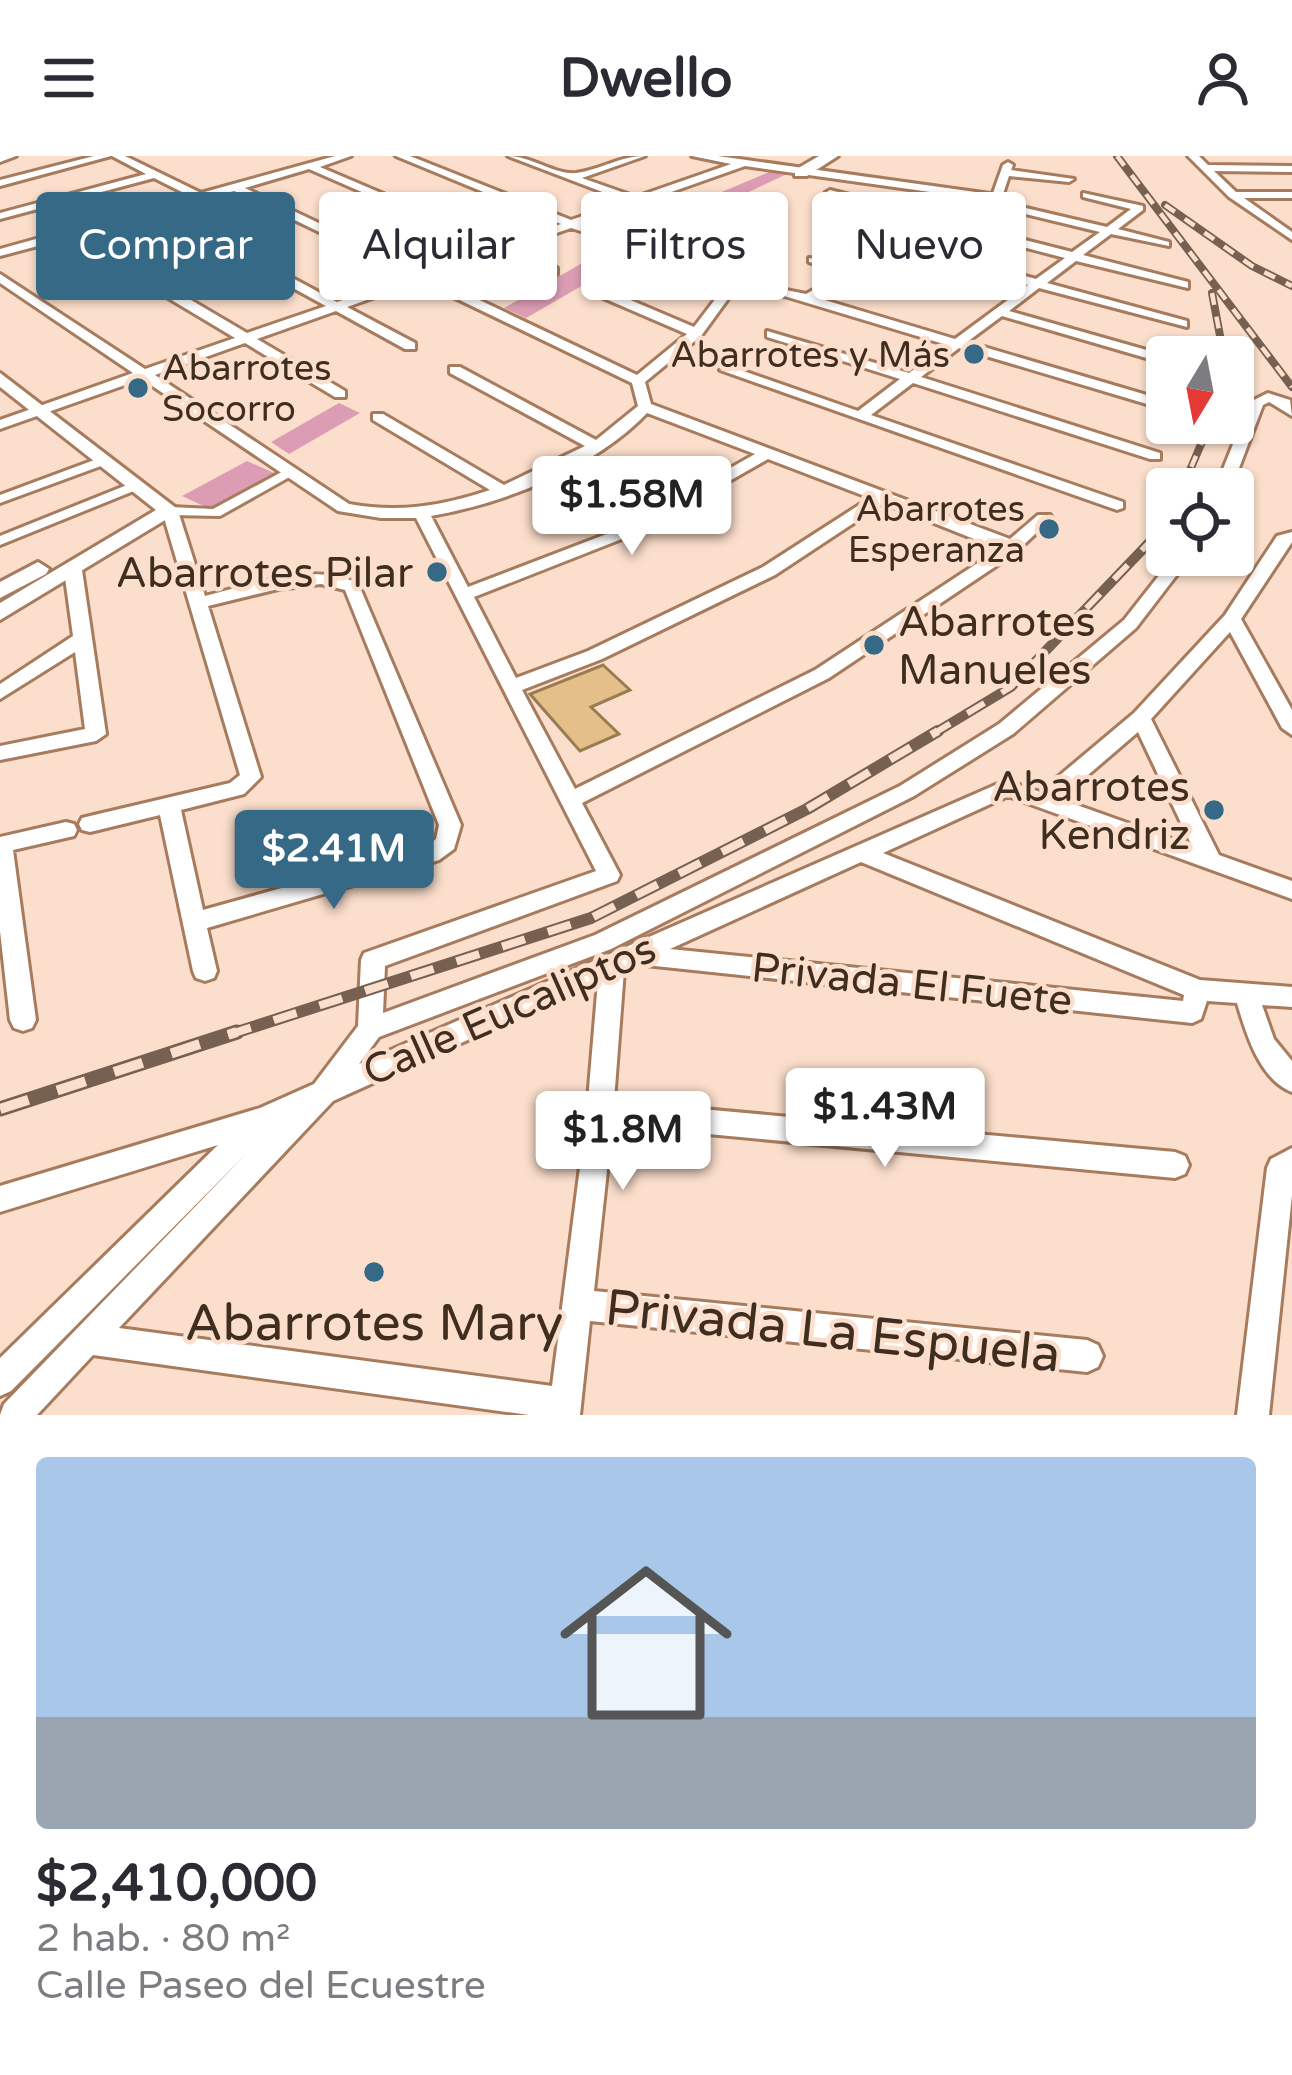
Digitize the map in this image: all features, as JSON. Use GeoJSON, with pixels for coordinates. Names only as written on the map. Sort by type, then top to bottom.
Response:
{"type":"FeatureCollection","features":[{"type":"Feature","properties":{"kind":"main road"},"geometry":{"type":"LineString","coordinates":[[796,172],[817,156]]}},
{"type":"Feature","properties":{"kind":"main road"},"geometry":{"type":"LineString","coordinates":[[796,172],[830,156]]}},
{"type":"Feature","properties":{"kind":"street"},"geometry":{"type":"LineString","coordinates":[[0,158],[11,156]]}},
{"type":"Feature","properties":{"kind":"street"},"geometry":{"type":"LineString","coordinates":[[0,183],[106,156]]}},
{"type":"Feature","properties":{"kind":"street"},"geometry":{"type":"LineString","coordinates":[[117,156],[190,192]]}},
{"type":"Feature","properties":{"kind":"street"},"geometry":{"type":"LineString","coordinates":[[218,192],[346,156]]}},
{"type":"Feature","properties":{"kind":"street"},"geometry":{"type":"LineString","coordinates":[[401,156],[581,228]]}},
{"type":"Feature","properties":{"kind":"street"},"geometry":{"type":"LineString","coordinates":[[516,156],[612,192]]}},
{"type":"Feature","properties":{"kind":"street"},"geometry":{"type":"LineString","coordinates":[[572,178],[640,156]]}},
{"type":"Feature","properties":{"kind":"street"},"geometry":{"type":"LineString","coordinates":[[697,156],[942,192]]}},
{"type":"Feature","properties":{"kind":"street"},"geometry":{"type":"LineString","coordinates":[[1193,156],[1233,195],[1292,237]]}},
{"type":"Feature","properties":{"kind":"street"},"geometry":{"type":"LineString","coordinates":[[663,192],[743,164]]}},
{"type":"Feature","properties":{"kind":"street"},"geometry":{"type":"LineString","coordinates":[[310,166],[370,192]]}},
{"type":"Feature","properties":{"kind":"street"},"geometry":{"type":"LineString","coordinates":[[1205,168],[1292,169]]}},
{"type":"Feature","properties":{"kind":"street"},"geometry":{"type":"LineString","coordinates":[[999,192],[1007,169],[1069,179]]}},
{"type":"Feature","properties":{"kind":"street"},"geometry":{"type":"LineString","coordinates":[[0,216],[155,175]]}},
{"type":"Feature","properties":{"kind":"street"},"geometry":{"type":"LineString","coordinates":[[235,187],[319,227]]}},
{"type":"Feature","properties":{"kind":"street"},"geometry":{"type":"LineString","coordinates":[[860,416],[1139,208],[1088,195]]}},
{"type":"Feature","properties":{"kind":"street"},"geometry":{"type":"LineString","coordinates":[[1233,195],[1292,195]]}},
{"type":"Feature","properties":{"kind":"street"},"geometry":{"type":"LineString","coordinates":[[1026,209],[1165,244]]}},
{"type":"Feature","properties":{"kind":"street"},"geometry":{"type":"LineString","coordinates":[[557,229],[581,221]]}},
{"type":"Feature","properties":{"kind":"street"},"geometry":{"type":"LineString","coordinates":[[1274,225],[1292,225]]}},
{"type":"Feature","properties":{"kind":"street"},"geometry":{"type":"LineString","coordinates":[[0,253],[36,243]]}},
{"type":"Feature","properties":{"kind":"street"},"geometry":{"type":"LineString","coordinates":[[1026,243],[1184,285]]}},
{"type":"Feature","properties":{"kind":"street"},"geometry":{"type":"LineString","coordinates":[[0,278],[344,508],[422,513],[500,489],[598,447],[626,428],[644,407]]}},
{"type":"Feature","properties":{"kind":"street"},"geometry":{"type":"LineString","coordinates":[[1026,281],[1182,324]]}},
{"type":"Feature","properties":{"kind":"street"},"geometry":{"type":"LineString","coordinates":[[295,283],[410,346]]}},
{"type":"Feature","properties":{"kind":"street"},"geometry":{"type":"LineString","coordinates":[[788,293],[1146,400]]}},
{"type":"Feature","properties":{"kind":"street"},"geometry":{"type":"LineString","coordinates":[[807,299],[812,296]]}},
{"type":"Feature","properties":{"kind":"street"},"geometry":{"type":"LineString","coordinates":[[182,300],[340,394]]}},
{"type":"Feature","properties":{"kind":"street"},"geometry":{"type":"LineString","coordinates":[[0,425],[355,300]]}},
{"type":"Feature","properties":{"kind":"street"},"geometry":{"type":"LineString","coordinates":[[470,300],[638,381]]}},
{"type":"Feature","properties":{"kind":"street"},"geometry":{"type":"LineString","coordinates":[[619,300],[696,333]]}},
{"type":"Feature","properties":{"kind":"street"},"geometry":{"type":"LineString","coordinates":[[638,381],[696,333],[718,300]]}},
{"type":"Feature","properties":{"kind":"street"},"geometry":{"type":"LineString","coordinates":[[1000,312],[1146,354]]}},
{"type":"Feature","properties":{"kind":"street"},"geometry":{"type":"LineString","coordinates":[[772,334],[1155,456]]}},
{"type":"Feature","properties":{"kind":"street"},"geometry":{"type":"LineString","coordinates":[[455,370],[598,447]]}},
{"type":"Feature","properties":{"kind":"street"},"geometry":{"type":"LineString","coordinates":[[727,370],[1117,505]]}},
{"type":"Feature","properties":{"kind":"street"},"geometry":{"type":"LineString","coordinates":[[0,378],[154,499],[215,513],[289,472]]}},
{"type":"Feature","properties":{"kind":"street"},"geometry":{"type":"LineString","coordinates":[[638,381],[644,407]]}},
{"type":"Feature","properties":{"kind":"street"},"geometry":{"type":"LineString","coordinates":[[1231,468],[1257,402],[1268,397],[1285,403],[1292,412]]}},
{"type":"Feature","properties":{"kind":"street"},"geometry":{"type":"LineString","coordinates":[[644,407],[1004,542],[1008,550]]}},
{"type":"Feature","properties":{"kind":"street"},"geometry":{"type":"LineString","coordinates":[[378,417],[500,489]]}},
{"type":"Feature","properties":{"kind":"street"},"geometry":{"type":"LineString","coordinates":[[464,596],[636,528],[768,453]]}},
{"type":"Feature","properties":{"kind":"street"},"geometry":{"type":"LineString","coordinates":[[0,499],[105,460]]}},
{"type":"Feature","properties":{"kind":"street"},"geometry":{"type":"LineString","coordinates":[[512,687],[595,655],[769,571],[882,497]]}},
{"type":"Feature","properties":{"kind":"street"},"geometry":{"type":"LineString","coordinates":[[0,541],[154,499]]}},
{"type":"Feature","properties":{"kind":"street"},"geometry":{"type":"LineString","coordinates":[[5,591],[73,570],[154,499]]}},
{"type":"Feature","properties":{"kind":"street"},"geometry":{"type":"LineString","coordinates":[[5,591],[154,499]]}},
{"type":"Feature","properties":{"kind":"street"},"geometry":{"type":"LineString","coordinates":[[90,824],[237,789],[250,778],[198,603],[154,499]]}},
{"type":"Feature","properties":{"kind":"street"},"geometry":{"type":"LineString","coordinates":[[370,1029],[373,960],[609,875],[422,513]]}},
{"type":"Feature","properties":{"kind":"street"},"geometry":{"type":"LineString","coordinates":[[570,800],[822,674],[1008,550],[1044,518]]}},
{"type":"Feature","properties":{"kind":"street"},"geometry":{"type":"LineString","coordinates":[[1043,801],[1141,718],[1232,619],[1283,540],[1292,537]]}},
{"type":"Feature","properties":{"kind":"street"},"geometry":{"type":"LineString","coordinates":[[0,753],[96,734],[73,570]]}},
{"type":"Feature","properties":{"kind":"street"},"geometry":{"type":"LineString","coordinates":[[15,1415],[324,1092],[370,1029],[603,942],[873,807],[1006,729],[1130,624],[1168,576]]}},
{"type":"Feature","properties":{"kind":"street"},"geometry":{"type":"LineString","coordinates":[[192,923],[431,854],[446,843],[450,825],[352,587],[340,577],[319,577],[198,603]]}},
{"type":"Feature","properties":{"kind":"street"},"geometry":{"type":"LineString","coordinates":[[1232,619],[1292,728]]}},
{"type":"Feature","properties":{"kind":"street"},"geometry":{"type":"LineString","coordinates":[[0,693],[82,639]]}},
{"type":"Feature","properties":{"kind":"street"},"geometry":{"type":"LineString","coordinates":[[1141,718],[1211,861]]}},
{"type":"Feature","properties":{"kind":"street","name":"Calle Eucaliptos"},"geometry":{"type":"LineString","coordinates":[[0,1199],[264,1119],[1007,788],[1043,801]]}},
{"type":"Feature","properties":{"kind":"street"},"geometry":{"type":"LineString","coordinates":[[1043,801],[1292,890]]}},
{"type":"Feature","properties":{"kind":"street"},"geometry":{"type":"LineString","coordinates":[[169,805],[205,971]]}},
{"type":"Feature","properties":{"kind":"street"},"geometry":{"type":"LineString","coordinates":[[873,807],[903,834]]}},
{"type":"Feature","properties":{"kind":"street"},"geometry":{"type":"LineString","coordinates":[[22,1020],[9,992],[0,845],[66,830]]}},
{"type":"Feature","properties":{"kind":"street"},"geometry":{"type":"LineString","coordinates":[[861,853],[1195,1001]]}},
{"type":"Feature","properties":{"kind":"street"},"geometry":{"type":"LineString","coordinates":[[85,1339],[564,1410],[622,959]]}},
{"type":"Feature","properties":{"kind":"street","name":"Privada El Fuete"},"geometry":{"type":"LineString","coordinates":[[622,959],[1195,1001],[1246,994],[1292,998]]}},
{"type":"Feature","properties":{"kind":"street"},"geometry":{"type":"LineString","coordinates":[[1246,994],[1263,1045],[1292,1080]]}},
{"type":"Feature","properties":{"kind":"street"},"geometry":{"type":"LineString","coordinates":[[600,1112],[1175,1165]]}},
{"type":"Feature","properties":{"kind":"street"},"geometry":{"type":"LineString","coordinates":[[0,1380],[264,1119]]}},
{"type":"Feature","properties":{"kind":"street"},"geometry":{"type":"LineString","coordinates":[[1253,1415],[1280,1168],[1292,1161]]}},
{"type":"Feature","properties":{"kind":"street","name":"Privada La Espuela"},"geometry":{"type":"LineString","coordinates":[[578,1305],[1087,1356]]}},
{"type":"Feature","properties":{"kind":"shaded area"},"geometry":{"type":"Polygon","coordinates":[[[774,170],[789,173],[749,192],[722,192],[774,170]]]}},
{"type":"Feature","properties":{"kind":"shaded area"},"geometry":{"type":"Polygon","coordinates":[[[581,264],[581,286],[526,318],[504,308],[518,300],[557,300],[557,278],[581,264]]]}},
{"type":"Feature","properties":{"kind":"shaded area"},"geometry":{"type":"Polygon","coordinates":[[[339,403],[360,413],[289,454],[271,442],[339,403]]]}},
{"type":"Feature","properties":{"kind":"shaded area"},"geometry":{"type":"Polygon","coordinates":[[[247,461],[274,473],[210,509],[182,496],[247,461]]]}},
{"type":"Feature","properties":{"kind":"building"},"geometry":{"type":"Polygon","coordinates":[[[603,665],[630,690],[591,707],[619,734],[580,751],[530,694],[603,665]]]}},
{"type":"Feature","properties":{"kind":"railway"},"geometry":{"type":"LineString","coordinates":[[1117,156],[1292,387]]}},
{"type":"Feature","properties":{"kind":"railway"},"geometry":{"type":"LineString","coordinates":[[1165,205],[1252,266],[1292,286]]}},
{"type":"Feature","properties":{"kind":"railway"},"geometry":{"type":"LineString","coordinates":[[1212,293],[1220,336]]}},
{"type":"Feature","properties":{"kind":"railway"},"geometry":{"type":"LineString","coordinates":[[1191,468],[1201,444]]}},
{"type":"Feature","properties":{"kind":"railway"},"geometry":{"type":"LineString","coordinates":[[936,732],[1011,687],[1146,546]]}},
{"type":"Feature","properties":{"kind":"railway"},"geometry":{"type":"LineString","coordinates":[[228,1035],[591,918],[807,809],[936,732]]}},
{"type":"Feature","properties":{"kind":"railway"},"geometry":{"type":"LineString","coordinates":[[0,1109],[237,1032]]}},
{"type":"Feature","properties":{"kind":"place","name":"Abarrotes y Más"},"geometry":{"type":"Point","coordinates":[974,354]}},
{"type":"Feature","properties":{"kind":"place","name":"Abarrotes Socorro"},"geometry":{"type":"Point","coordinates":[138,388]}},
{"type":"Feature","properties":{"kind":"place","name":"Abarrotes Esperanza"},"geometry":{"type":"Point","coordinates":[1049,529]}},
{"type":"Feature","properties":{"kind":"place","name":"Abarrotes Pilar"},"geometry":{"type":"Point","coordinates":[437,572]}},
{"type":"Feature","properties":{"kind":"place","name":"Abarrotes Manueles"},"geometry":{"type":"Point","coordinates":[874,645]}},
{"type":"Feature","properties":{"kind":"place","name":"Abarrotes Kendriz"},"geometry":{"type":"Point","coordinates":[1214,810]}},
{"type":"Feature","properties":{"kind":"place","name":"Abarrotes Mary"},"geometry":{"type":"Point","coordinates":[374,1272]}}]}
